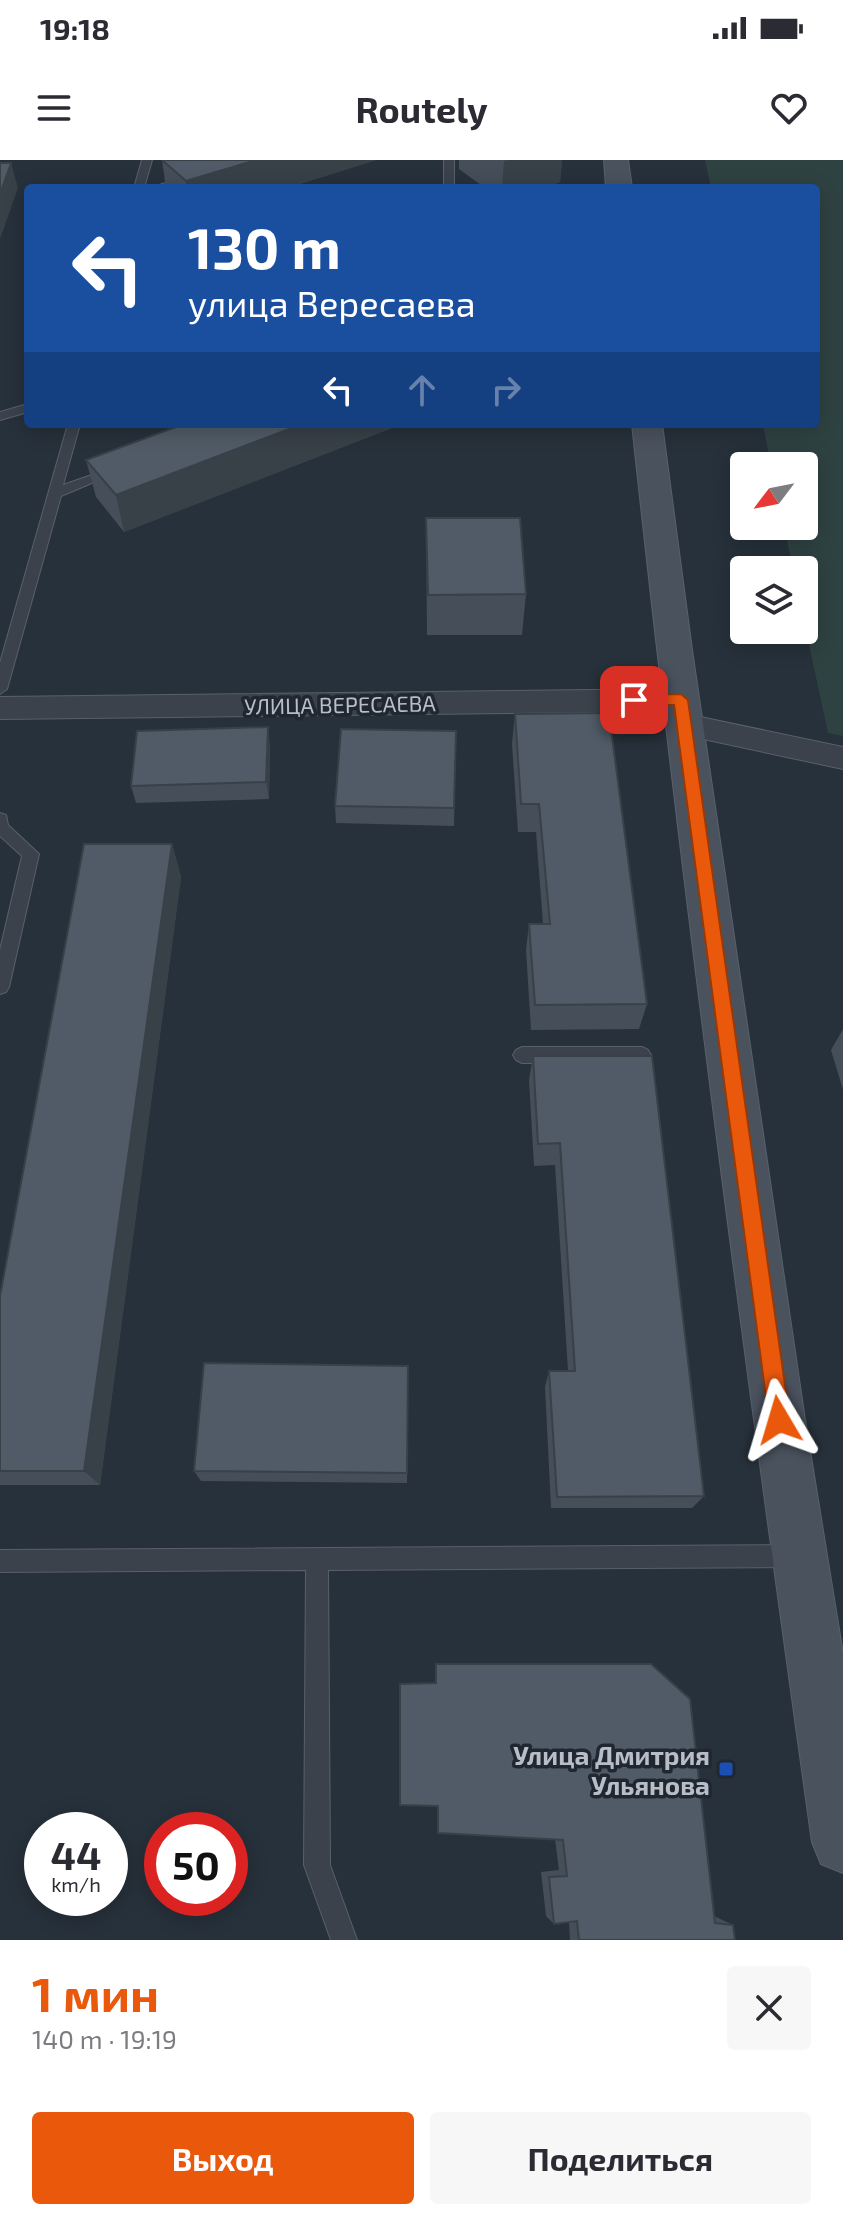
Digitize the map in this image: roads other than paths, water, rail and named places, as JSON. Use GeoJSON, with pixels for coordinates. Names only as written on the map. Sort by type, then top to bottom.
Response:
{"type":"FeatureCollection","features":[{"type":"Feature","properties":{"kind":"main road"},"geometry":{"type":"LineString","coordinates":[[616,160],[619,184]]}},
{"type":"Feature","properties":{"kind":"main road"},"geometry":{"type":"LineString","coordinates":[[648,428],[683,712],[800,1556],[843,1842]]}},
{"type":"Feature","properties":{"kind":"street","name":"УЛИЦА ВЕРЕСАЕВА"},"geometry":{"type":"LineString","coordinates":[[0,708],[683,712],[843,758]]}},
{"type":"Feature","properties":{"kind":"lane"},"geometry":{"type":"LineString","coordinates":[[140,184],[147,160]]}},
{"type":"Feature","properties":{"kind":"lane"},"geometry":{"type":"LineString","coordinates":[[449,160],[449,184]]}},
{"type":"Feature","properties":{"kind":"lane"},"geometry":{"type":"LineString","coordinates":[[169,184],[196,176]]}},
{"type":"Feature","properties":{"kind":"lane"},"geometry":{"type":"LineString","coordinates":[[0,416],[24,409]]}},
{"type":"Feature","properties":{"kind":"lane"},"geometry":{"type":"LineString","coordinates":[[0,689],[73,428]]}},
{"type":"Feature","properties":{"kind":"lane"},"geometry":{"type":"LineString","coordinates":[[55,493],[127,467]]}},
{"type":"Feature","properties":{"kind":"lane"},"geometry":{"type":"LineString","coordinates":[[0,819],[0,827],[31,854],[0,987]]}},
{"type":"Feature","properties":{"kind":"lane"},"geometry":{"type":"LineString","coordinates":[[522,1055],[642,1055]]}},
{"type":"Feature","properties":{"kind":"lane"},"geometry":{"type":"LineString","coordinates":[[0,1561],[800,1556]]}},
{"type":"Feature","properties":{"kind":"lane"},"geometry":{"type":"LineString","coordinates":[[317,1559],[317,1865],[344,1940]]}},
{"type":"Feature","properties":{"kind":"place","name":"Улица Дмитрия Ульянова"},"geometry":{"type":"Point","coordinates":[726,1769]}}]}
